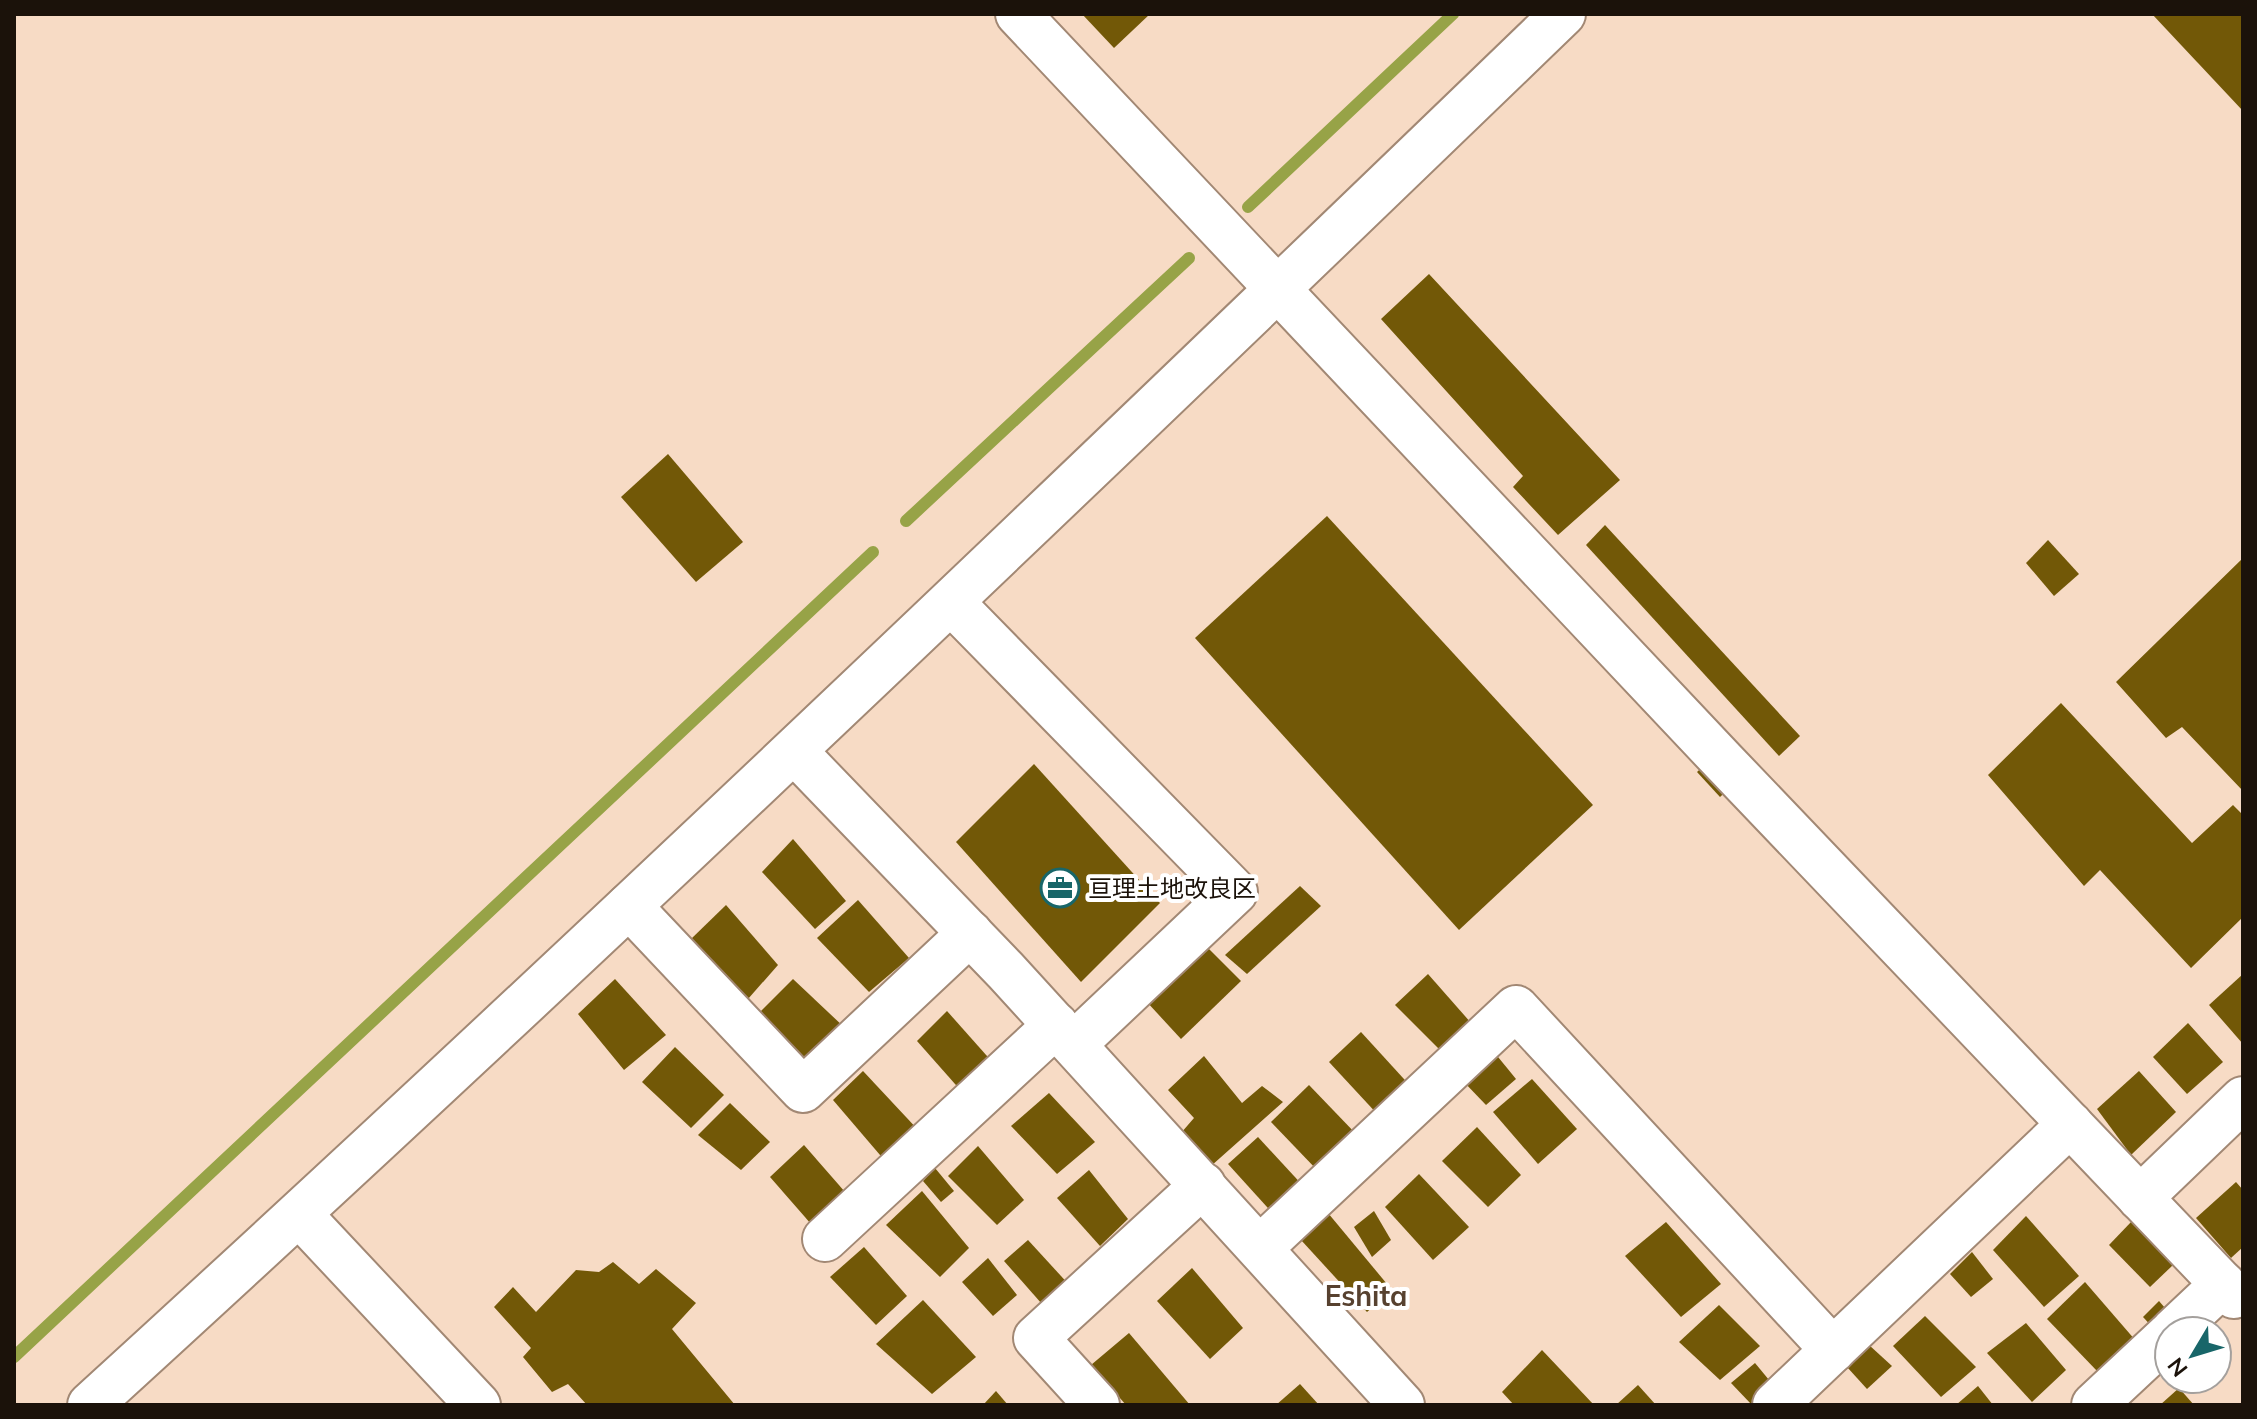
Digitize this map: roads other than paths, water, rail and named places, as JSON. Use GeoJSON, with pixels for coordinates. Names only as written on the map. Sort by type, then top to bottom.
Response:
{"type":"FeatureCollection","features":[{"type":"Feature","properties":{"kind":"street"},"geometry":{"type":"LineString","coordinates":[[1018,14],[1723,761],[2140,1198],[2236,1294],[2201,1315]]}},
{"type":"Feature","properties":{"kind":"street"},"geometry":{"type":"LineString","coordinates":[[90,1405],[794,751],[1563,14]]}},
{"type":"Feature","properties":{"kind":"street"},"geometry":{"type":"LineString","coordinates":[[825,1239],[1235,892],[951,602]]}},
{"type":"Feature","properties":{"kind":"street"},"geometry":{"type":"LineString","coordinates":[[794,751],[1065,1034],[1402,1405]]}},
{"type":"Feature","properties":{"kind":"street"},"geometry":{"type":"LineString","coordinates":[[629,906],[803,1090],[970,933]]}},
{"type":"Feature","properties":{"kind":"street"},"geometry":{"type":"LineString","coordinates":[[1260,1248],[1516,1008],[1833,1350]]}},
{"type":"Feature","properties":{"kind":"street"},"geometry":{"type":"LineString","coordinates":[[2140,1198],[2243,1099]]}},
{"type":"Feature","properties":{"kind":"street"},"geometry":{"type":"LineString","coordinates":[[1775,1405],[2070,1124]]}},
{"type":"Feature","properties":{"kind":"street"},"geometry":{"type":"LineString","coordinates":[[1097,1405],[1036,1338],[1203,1185]]}},
{"type":"Feature","properties":{"kind":"street"},"geometry":{"type":"LineString","coordinates":[[299,1214],[478,1405]]}},
{"type":"Feature","properties":{"kind":"street"},"geometry":{"type":"LineString","coordinates":[[2094,1405],[2153,1350]]}},
{"type":"Feature","properties":{"kind":"waterway"},"geometry":{"type":"LineString","coordinates":[[1248,207],[1453,14]]}},
{"type":"Feature","properties":{"kind":"waterway"},"geometry":{"type":"LineString","coordinates":[[906,521],[1189,258]]}},
{"type":"Feature","properties":{"kind":"waterway"},"geometry":{"type":"LineString","coordinates":[[14,1357],[873,552]]}},
{"type":"Feature","properties":{"kind":"place","name":"亘理土地改良区"},"geometry":{"type":"Point","coordinates":[1060,888]}},
{"type":"Feature","properties":{"kind":"district","name":"Eshita"},"geometry":{"type":"Point","coordinates":[1366,1295]}}]}
